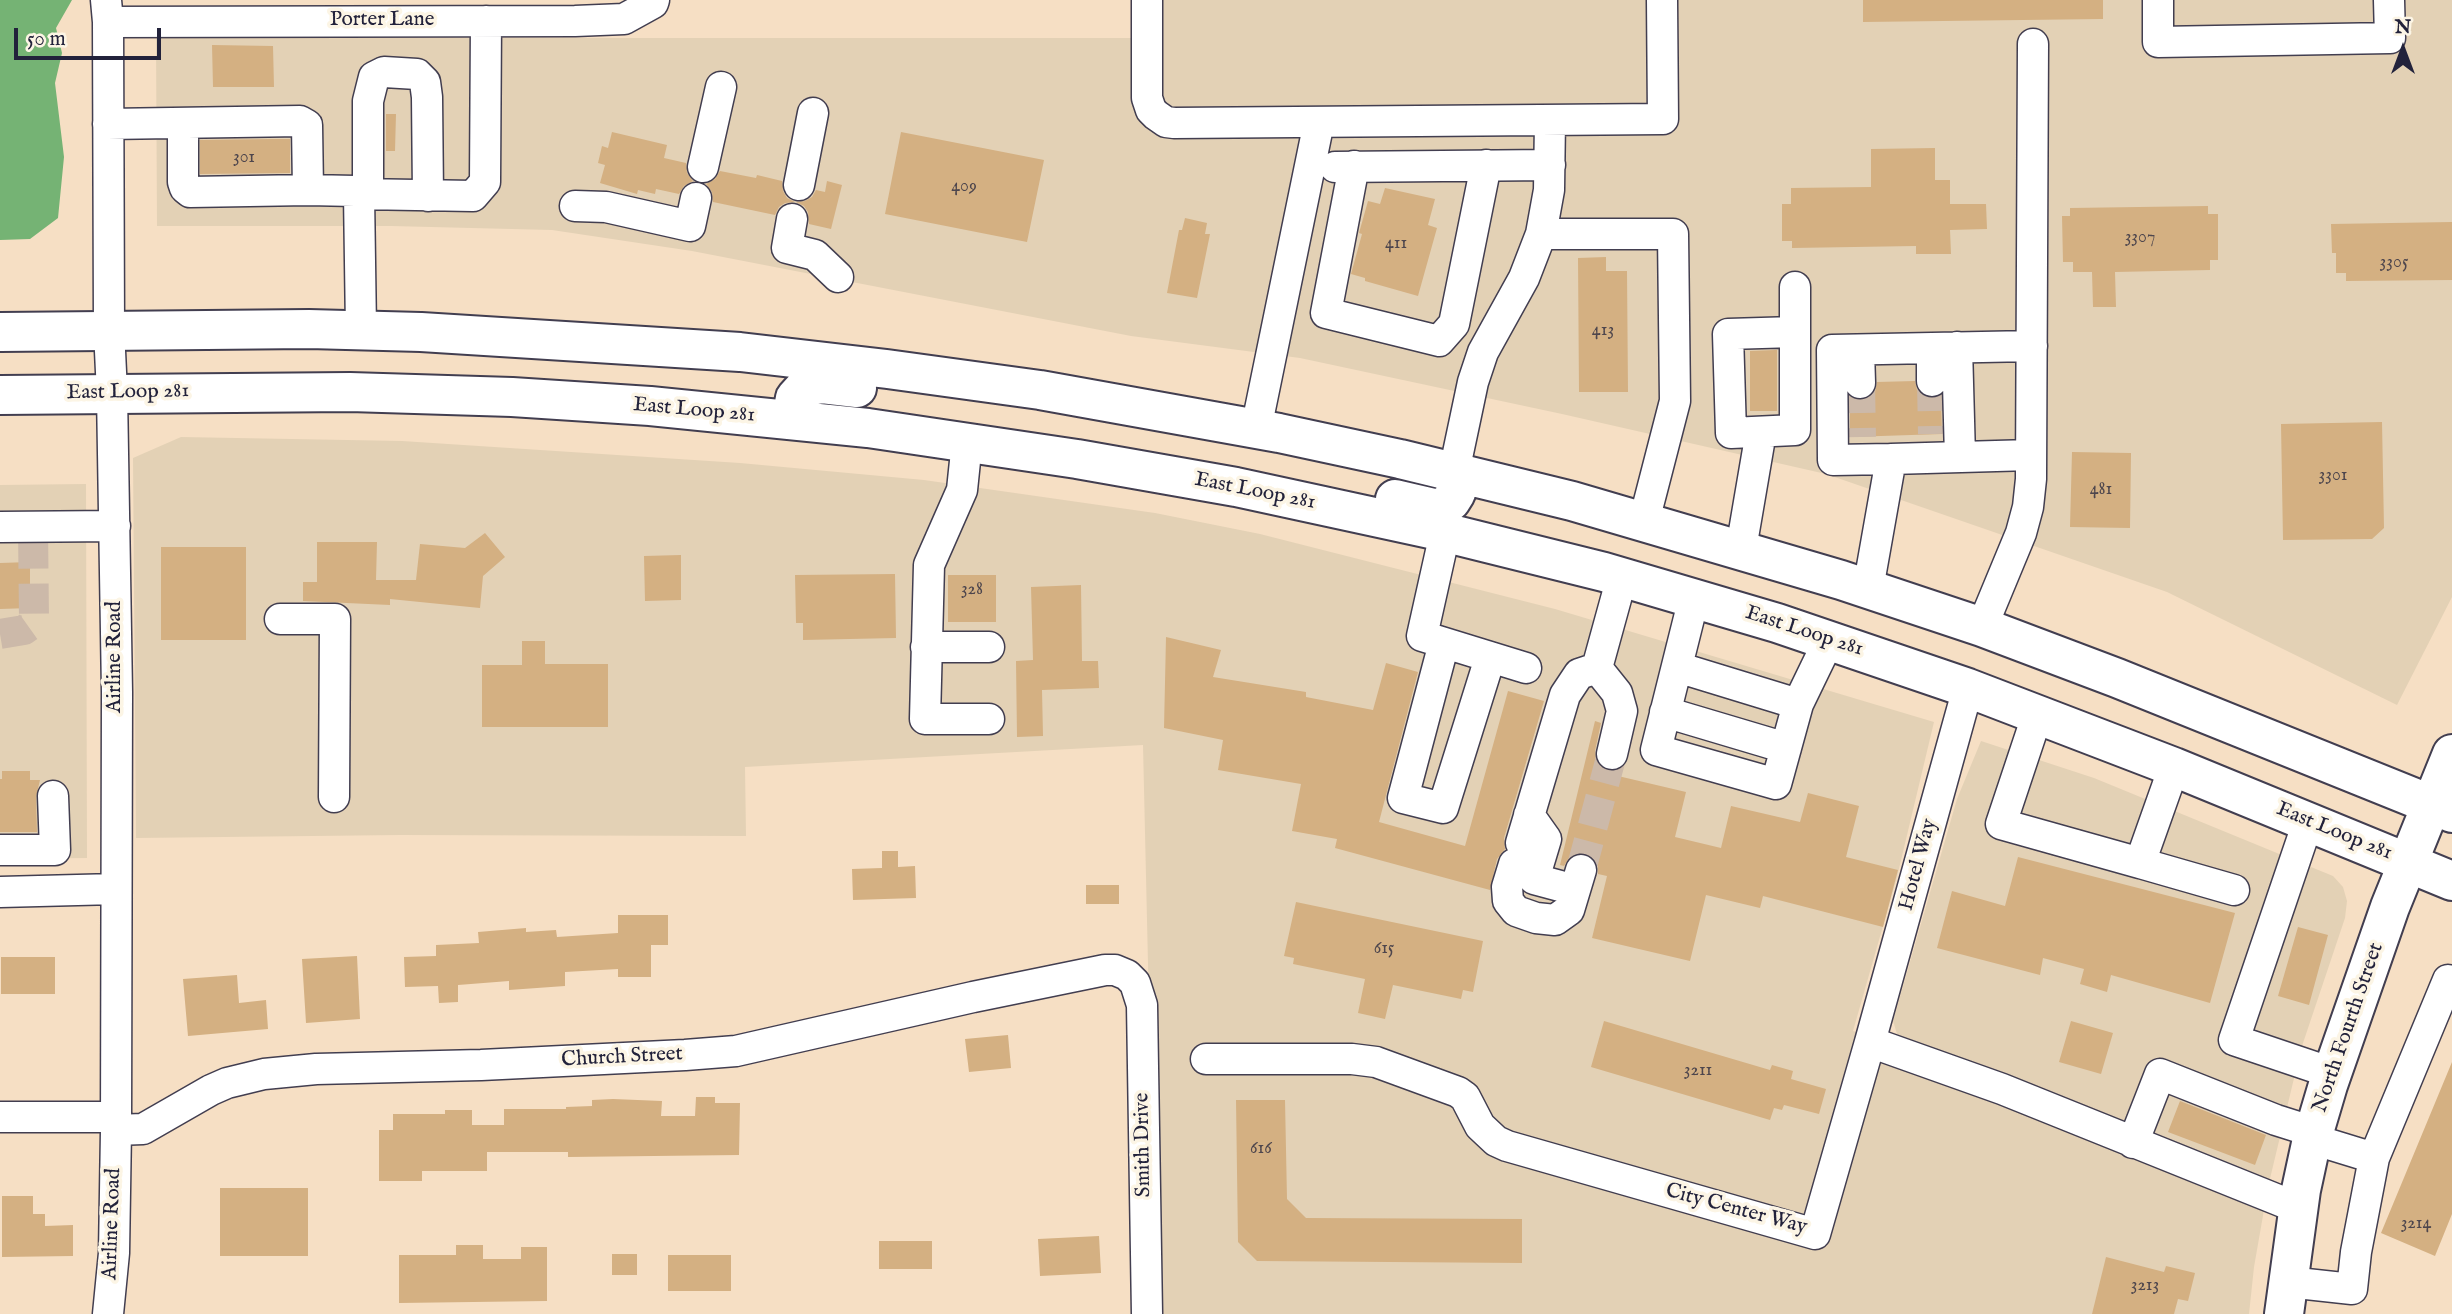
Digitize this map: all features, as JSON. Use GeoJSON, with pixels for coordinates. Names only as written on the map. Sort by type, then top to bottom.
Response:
{"type":"FeatureCollection","features":[{"type":"Feature","properties":{"kind":"main road"},"geometry":{"type":"LineString","coordinates":[[0,332],[361,330],[511,336],[740,352],[1040,390],[1256,429],[1454,472],[1644,521],[1868,589],[2117,678],[2442,809]]}},
{"type":"Feature","properties":{"kind":"main road"},"geometry":{"type":"LineString","coordinates":[[791,419],[795,398],[805,387],[812,384],[912,395],[1040,390]]}},
{"type":"Feature","properties":{"kind":"main road","name":"East Loop 281"},"geometry":{"type":"LineString","coordinates":[[0,395],[338,391],[512,397],[650,406],[791,419],[967,442],[1236,487],[1445,533],[1622,577],[1829,640],[1968,688],[2174,767],[2452,881]]}},
{"type":"Feature","properties":{"kind":"main road"},"geometry":{"type":"LineString","coordinates":[[1236,487],[1384,496],[1438,508],[1447,505],[1456,493],[1454,472]]}},
{"type":"Feature","properties":{"kind":"main road","name":"North Fourth Street"},"geometry":{"type":"LineString","coordinates":[[2286,1298],[2298,1208],[2313,1135],[2332,1073],[2408,862],[2442,809],[2452,754]]}},
{"type":"Feature","properties":{"kind":"street"},"geometry":{"type":"LineString","coordinates":[[1147,0],[1147,98],[1151,110],[1160,119],[1174,124],[1663,119],[1662,0]]}},
{"type":"Feature","properties":{"kind":"street"},"geometry":{"type":"LineString","coordinates":[[2158,0],[2158,42],[2390,38],[2389,0]]}},
{"type":"Feature","properties":{"kind":"street","name":"Porter Lane"},"geometry":{"type":"LineString","coordinates":[[107,11],[503,14],[624,19],[653,2]]}},
{"type":"Feature","properties":{"kind":"street","name":"Airline Road"},"geometry":{"type":"LineString","coordinates":[[107,11],[109,330],[115,526],[116,890],[114,1253],[108,1314]]}},
{"type":"Feature","properties":{"kind":"street"},"geometry":{"type":"LineString","coordinates":[[183,123],[183,182],[190,192],[308,190],[355,191],[364,194],[472,195],[485,182],[503,14]]}},
{"type":"Feature","properties":{"kind":"street"},"geometry":{"type":"LineString","coordinates":[[1982,628],[2021,534],[2028,507],[2031,455],[2033,44]]}},
{"type":"Feature","properties":{"kind":"street"},"geometry":{"type":"LineString","coordinates":[[361,330],[368,101],[374,77],[384,72],[416,74],[425,82],[428,195]]}},
{"type":"Feature","properties":{"kind":"street"},"geometry":{"type":"LineString","coordinates":[[703,167],[720,88]]}},
{"type":"Feature","properties":{"kind":"street"},"geometry":{"type":"LineString","coordinates":[[799,185],[813,113]]}},
{"type":"Feature","properties":{"kind":"street"},"geometry":{"type":"LineString","coordinates":[[1454,472],[1473,382],[1483,352],[1520,289],[1541,234],[1548,203],[1550,120]]}},
{"type":"Feature","properties":{"kind":"street"},"geometry":{"type":"LineString","coordinates":[[108,124],[300,121],[307,125],[308,190]]}},
{"type":"Feature","properties":{"kind":"street"},"geometry":{"type":"LineString","coordinates":[[1256,429],[1319,122]]}},
{"type":"Feature","properties":{"kind":"street"},"geometry":{"type":"LineString","coordinates":[[1354,166],[1326,313],[1439,341],[1454,324],[1486,165]]}},
{"type":"Feature","properties":{"kind":"street"},"geometry":{"type":"LineString","coordinates":[[1310,167],[1550,165]]}},
{"type":"Feature","properties":{"kind":"street"},"geometry":{"type":"LineString","coordinates":[[575,206],[606,207],[690,226],[696,198]]}},
{"type":"Feature","properties":{"kind":"street"},"geometry":{"type":"LineString","coordinates":[[792,219],[787,248],[815,255],[838,277]]}},
{"type":"Feature","properties":{"kind":"street"},"geometry":{"type":"LineString","coordinates":[[1541,234],[1673,234],[1675,401],[1644,521]]}},
{"type":"Feature","properties":{"kind":"street"},"geometry":{"type":"LineString","coordinates":[[1795,287],[1795,332],[1795,430],[1731,433],[1728,334],[1795,332]]}},
{"type":"Feature","properties":{"kind":"street"},"geometry":{"type":"LineString","coordinates":[[2031,455],[1942,450],[1871,452],[1833,460],[1832,350],[2032,346]]}},
{"type":"Feature","properties":{"kind":"street"},"geometry":{"type":"LineString","coordinates":[[1932,381],[1944,348]]}},
{"type":"Feature","properties":{"kind":"street"},"geometry":{"type":"LineString","coordinates":[[1942,450],[1944,348]]}},
{"type":"Feature","properties":{"kind":"street"},"geometry":{"type":"LineString","coordinates":[[1859,350],[1860,383]]}},
{"type":"Feature","properties":{"kind":"street"},"geometry":{"type":"LineString","coordinates":[[1741,549],[1761,432]]}},
{"type":"Feature","properties":{"kind":"street"},"geometry":{"type":"LineString","coordinates":[[967,442],[962,490],[929,565],[925,719],[989,719]]}},
{"type":"Feature","properties":{"kind":"street"},"geometry":{"type":"LineString","coordinates":[[1868,589],[1871,452]]}},
{"type":"Feature","properties":{"kind":"street"},"geometry":{"type":"LineString","coordinates":[[0,527],[115,526]]}},
{"type":"Feature","properties":{"kind":"street"},"geometry":{"type":"LineString","coordinates":[[1445,533],[1422,636],[1526,668]]}},
{"type":"Feature","properties":{"kind":"street"},"geometry":{"type":"LineString","coordinates":[[1597,668],[1622,577]]}},
{"type":"Feature","properties":{"kind":"street"},"geometry":{"type":"LineString","coordinates":[[1694,598],[1656,750],[1776,784],[1798,704],[1829,640]]}},
{"type":"Feature","properties":{"kind":"street"},"geometry":{"type":"LineString","coordinates":[[280,619],[335,619],[334,797]]}},
{"type":"Feature","properties":{"kind":"street"},"geometry":{"type":"LineString","coordinates":[[1444,643],[1403,798],[1443,808],[1490,658]]}},
{"type":"Feature","properties":{"kind":"street"},"geometry":{"type":"LineString","coordinates":[[926,647],[989,648]]}},
{"type":"Feature","properties":{"kind":"street"},"geometry":{"type":"LineString","coordinates":[[1677,667],[1798,704]]}},
{"type":"Feature","properties":{"kind":"street"},"geometry":{"type":"LineString","coordinates":[[1597,668],[1617,693],[1622,711],[1612,754]]}},
{"type":"Feature","properties":{"kind":"street"},"geometry":{"type":"LineString","coordinates":[[1522,841],[1546,839],[1534,879],[1578,880],[1569,910],[1555,920],[1536,918],[1516,911],[1508,901],[1507,887],[1565,695],[1579,674],[1597,668]]}},
{"type":"Feature","properties":{"kind":"street","name":"Hotel Way"},"geometry":{"type":"LineString","coordinates":[[1870,1042],[1968,688]]}},
{"type":"Feature","properties":{"kind":"street"},"geometry":{"type":"LineString","coordinates":[[2037,716],[2001,824],[2234,890]]}},
{"type":"Feature","properties":{"kind":"street"},"geometry":{"type":"LineString","coordinates":[[2140,863],[2174,767]]}},
{"type":"Feature","properties":{"kind":"street"},"geometry":{"type":"LineString","coordinates":[[0,850],[55,850],[53,796]]}},
{"type":"Feature","properties":{"kind":"street"},"geometry":{"type":"LineString","coordinates":[[2308,822],[2234,1040],[2332,1073]]}},
{"type":"Feature","properties":{"kind":"street"},"geometry":{"type":"LineString","coordinates":[[0,892],[116,890]]}},
{"type":"Feature","properties":{"kind":"street","name":"Church Street"},"geometry":{"type":"LineString","coordinates":[[0,1117],[116,1124],[143,1129],[219,1086],[247,1077],[281,1072],[724,1052],[1105,970],[1121,972],[1130,978]]}},
{"type":"Feature","properties":{"kind":"street","name":"Smith Drive"},"geometry":{"type":"LineString","coordinates":[[1130,978],[1139,990],[1142,1005],[1147,1314]]}},
{"type":"Feature","properties":{"kind":"street"},"geometry":{"type":"LineString","coordinates":[[2286,1298],[2352,1289],[2356,1252],[2374,1158],[2448,980],[2452,981]]}},
{"type":"Feature","properties":{"kind":"street"},"geometry":{"type":"LineString","coordinates":[[1870,1042],[2002,1089],[2298,1208]]}},
{"type":"Feature","properties":{"kind":"street","name":"City Center Way"},"geometry":{"type":"LineString","coordinates":[[1206,1059],[1352,1059],[1376,1062],[1458,1092],[1465,1097],[1480,1126],[1496,1141],[1507,1146],[1815,1234],[1870,1042]]}},
{"type":"Feature","properties":{"kind":"street"},"geometry":{"type":"LineString","coordinates":[[2133,1143],[2160,1074],[2374,1158]]}},
{"type":"Feature","properties":{"kind":"shaded area"},"geometry":{"type":"Polygon","coordinates":[[[1134,0],[2452,0],[2452,597],[2397,705],[2167,592],[1826,474],[1562,414],[1300,358],[1131,336],[692,251],[552,230],[391,226],[157,226],[156,38],[1134,38],[1134,0]]]}},
{"type":"Feature","properties":{"kind":"shaded area"},"geometry":{"type":"Polygon","coordinates":[[[181,437],[402,441],[740,463],[924,480],[1155,513],[1260,534],[1555,609],[1934,722],[1897,877],[1853,1031],[1906,1045],[1897,1034],[1893,1021],[1957,799],[1981,741],[2094,778],[2333,876],[2343,887],[2347,901],[2345,918],[2301,1049],[2268,1187],[2249,1314],[1156,1314],[1143,745],[745,767],[746,836],[400,835],[136,838],[133,458],[181,437]]]}},
{"type":"Feature","properties":{"kind":"shaded area"},"geometry":{"type":"Polygon","coordinates":[[[86,484],[87,858],[0,859],[0,485],[86,484]]]}},
{"type":"Feature","properties":{"kind":"green space"},"geometry":{"type":"Polygon","coordinates":[[[0,0],[72,0],[56,28],[62,53],[55,83],[64,157],[58,218],[30,239],[0,240],[0,0]]]}},
{"type":"Feature","properties":{"kind":"building"},"geometry":{"type":"Polygon","coordinates":[[[1863,0],[2103,0],[2103,19],[1863,22],[1863,0]]]}},
{"type":"Feature","properties":{"kind":"building"},"geometry":{"type":"Polygon","coordinates":[[[212,45],[273,46],[274,87],[213,87],[212,45]]]}},
{"type":"Feature","properties":{"kind":"building"},"geometry":{"type":"Polygon","coordinates":[[[386,114],[396,114],[395,151],[386,151],[386,114]]]}},
{"type":"Feature","properties":{"kind":"building"},"geometry":{"type":"Polygon","coordinates":[[[612,132],[667,145],[664,158],[686,163],[687,173],[693,181],[684,186],[679,194],[656,189],[655,194],[638,190],[637,194],[600,183],[605,165],[598,163],[602,146],[608,148],[612,132]]]}},
{"type":"Feature","properties":{"kind":"building"},"geometry":{"type":"Polygon","coordinates":[[[901,132],[1044,160],[1027,242],[885,214],[901,132]]]}},
{"type":"Feature","properties":{"kind":"building"},"geometry":{"type":"Polygon","coordinates":[[[290,139],[290,173],[200,174],[200,140],[290,139]]]}},
{"type":"Feature","properties":{"kind":"building"},"geometry":{"type":"Polygon","coordinates":[[[1935,148],[1935,180],[1950,180],[1950,204],[1986,204],[1987,229],[1950,230],[1951,254],[1916,254],[1916,246],[1792,248],[1792,241],[1782,241],[1782,204],[1791,204],[1791,188],[1871,187],[1871,149],[1935,148]]]}},
{"type":"Feature","properties":{"kind":"building"},"geometry":{"type":"Polygon","coordinates":[[[720,171],[782,181],[787,198],[795,202],[785,203],[775,215],[713,202],[712,192],[706,184],[715,179],[720,171]]]}},
{"type":"Feature","properties":{"kind":"building"},"geometry":{"type":"Polygon","coordinates":[[[827,181],[842,185],[831,229],[809,224],[808,212],[796,202],[812,197],[816,190],[825,192],[827,181]]]}},
{"type":"Feature","properties":{"kind":"building"},"geometry":{"type":"Polygon","coordinates":[[[1385,188],[1435,199],[1428,225],[1437,228],[1418,296],[1365,281],[1365,278],[1351,274],[1368,201],[1380,204],[1385,188]]]}},
{"type":"Feature","properties":{"kind":"building"},"geometry":{"type":"Polygon","coordinates":[[[2208,206],[2208,214],[2218,214],[2218,260],[2210,260],[2210,270],[2115,272],[2116,307],[2093,307],[2092,272],[2073,272],[2073,262],[2063,262],[2062,216],[2070,216],[2070,208],[2208,206]]]}},
{"type":"Feature","properties":{"kind":"building"},"geometry":{"type":"Polygon","coordinates":[[[1185,218],[1207,223],[1205,234],[1210,234],[1197,298],[1167,293],[1179,230],[1182,230],[1185,218]]]}},
{"type":"Feature","properties":{"kind":"building"},"geometry":{"type":"Polygon","coordinates":[[[2452,222],[2452,280],[2346,281],[2346,273],[2336,273],[2331,224],[2452,222]]]}},
{"type":"Feature","properties":{"kind":"building"},"geometry":{"type":"Polygon","coordinates":[[[1606,257],[1606,271],[1627,271],[1628,392],[1579,392],[1578,258],[1606,257]]]}},
{"type":"Feature","properties":{"kind":"building"},"geometry":{"type":"Polygon","coordinates":[[[1777,350],[1777,411],[1750,411],[1750,351],[1777,350]]]}},
{"type":"Feature","properties":{"kind":"building"},"geometry":{"type":"Polygon","coordinates":[[[1915,381],[1917,390],[1924,396],[1941,396],[1942,434],[1850,437],[1850,397],[1860,400],[1869,398],[1875,392],[1877,382],[1915,381]]]}},
{"type":"Feature","properties":{"kind":"building"},"geometry":{"type":"Polygon","coordinates":[[[2382,422],[2384,528],[2372,539],[2283,540],[2281,424],[2382,422]]]}},
{"type":"Feature","properties":{"kind":"building"},"geometry":{"type":"Polygon","coordinates":[[[2072,452],[2131,453],[2130,528],[2070,527],[2072,452]]]}},
{"type":"Feature","properties":{"kind":"building"},"geometry":{"type":"Polygon","coordinates":[[[485,533],[505,557],[483,576],[480,608],[390,599],[390,605],[303,601],[303,582],[317,582],[317,542],[377,542],[376,580],[416,580],[420,544],[465,548],[485,533]]]}},
{"type":"Feature","properties":{"kind":"building"},"geometry":{"type":"Polygon","coordinates":[[[161,547],[246,547],[246,640],[161,640],[161,547]]]}},
{"type":"Feature","properties":{"kind":"building"},"geometry":{"type":"Polygon","coordinates":[[[681,555],[681,600],[645,601],[644,556],[681,555]]]}},
{"type":"Feature","properties":{"kind":"building"},"geometry":{"type":"Polygon","coordinates":[[[30,562],[30,608],[0,609],[0,563],[30,562]]]}},
{"type":"Feature","properties":{"kind":"building"},"geometry":{"type":"Polygon","coordinates":[[[895,574],[896,638],[803,640],[803,623],[796,623],[795,575],[895,574]]]}},
{"type":"Feature","properties":{"kind":"building"},"geometry":{"type":"Polygon","coordinates":[[[948,575],[996,575],[996,622],[948,622],[948,575]]]}},
{"type":"Feature","properties":{"kind":"building"},"geometry":{"type":"Polygon","coordinates":[[[1081,585],[1082,661],[1098,661],[1099,688],[1042,690],[1043,736],[1017,737],[1016,661],[1033,660],[1031,587],[1081,585]]]}},
{"type":"Feature","properties":{"kind":"building"},"geometry":{"type":"Polygon","coordinates":[[[1166,637],[1221,650],[1213,677],[1306,692],[1306,697],[1373,710],[1386,663],[1418,672],[1379,822],[1465,846],[1508,691],[1544,701],[1504,838],[1505,849],[1497,859],[1490,890],[1335,848],[1337,839],[1292,831],[1301,784],[1218,770],[1223,740],[1164,728],[1166,637]]]}},
{"type":"Feature","properties":{"kind":"building"},"geometry":{"type":"Polygon","coordinates":[[[522,641],[545,641],[545,664],[608,664],[608,727],[482,727],[482,665],[522,665],[522,641]]]}},
{"type":"Feature","properties":{"kind":"building"},"geometry":{"type":"Polygon","coordinates":[[[1595,721],[1601,723],[1595,751],[1596,760],[1601,767],[1609,771],[1620,769],[1618,776],[1686,792],[1675,837],[1721,848],[1731,806],[1800,822],[1808,793],[1859,806],[1846,857],[1898,870],[1883,927],[1763,896],[1760,908],[1706,895],[1690,961],[1592,938],[1607,876],[1598,874],[1594,859],[1585,853],[1576,853],[1564,866],[1560,865],[1595,721]]]}},
{"type":"Feature","properties":{"kind":"building"},"geometry":{"type":"Polygon","coordinates":[[[2,771],[30,771],[30,780],[40,780],[36,797],[37,832],[0,832],[2,771]]]}},
{"type":"Feature","properties":{"kind":"building"},"geometry":{"type":"Polygon","coordinates":[[[882,851],[898,851],[898,867],[915,866],[916,898],[853,900],[852,869],[882,868],[882,851]]]}},
{"type":"Feature","properties":{"kind":"building"},"geometry":{"type":"Polygon","coordinates":[[[2018,857],[2235,913],[2210,1003],[2111,975],[2107,992],[2080,984],[2084,969],[2043,958],[2040,975],[1937,948],[1952,891],[2005,906],[2018,857]]]}},
{"type":"Feature","properties":{"kind":"building"},"geometry":{"type":"Polygon","coordinates":[[[1086,885],[1119,885],[1119,904],[1086,904],[1086,885]]]}},
{"type":"Feature","properties":{"kind":"building"},"geometry":{"type":"Polygon","coordinates":[[[1296,902],[1483,941],[1473,992],[1463,990],[1461,999],[1393,985],[1385,1019],[1358,1013],[1365,979],[1293,964],[1294,958],[1284,956],[1296,902]]]}},
{"type":"Feature","properties":{"kind":"building"},"geometry":{"type":"Polygon","coordinates":[[[618,915],[668,915],[668,945],[651,945],[651,977],[618,977],[618,969],[565,972],[565,986],[509,990],[509,981],[458,985],[458,1002],[439,1003],[438,986],[405,987],[404,957],[436,956],[436,945],[479,943],[478,932],[526,928],[526,932],[556,930],[557,937],[618,933],[618,915]]]}},
{"type":"Feature","properties":{"kind":"building"},"geometry":{"type":"Polygon","coordinates":[[[2298,927],[2328,935],[2309,1005],[2278,996],[2298,927]]]}},
{"type":"Feature","properties":{"kind":"building"},"geometry":{"type":"Polygon","coordinates":[[[357,956],[360,1019],[306,1023],[302,959],[357,956]]]}},
{"type":"Feature","properties":{"kind":"building"},"geometry":{"type":"Polygon","coordinates":[[[1,957],[55,957],[55,994],[1,994],[1,957]]]}},
{"type":"Feature","properties":{"kind":"building"},"geometry":{"type":"Polygon","coordinates":[[[237,975],[239,1003],[266,1000],[268,1029],[188,1036],[183,979],[237,975]]]}},
{"type":"Feature","properties":{"kind":"building"},"geometry":{"type":"Polygon","coordinates":[[[1604,1021],[1770,1070],[1772,1065],[1793,1071],[1791,1079],[1826,1089],[1819,1114],[1784,1105],[1782,1110],[1774,1108],[1770,1120],[1591,1067],[1604,1021]]]}},
{"type":"Feature","properties":{"kind":"building"},"geometry":{"type":"Polygon","coordinates":[[[2071,1021],[2113,1033],[2101,1074],[2059,1062],[2071,1021]]]}},
{"type":"Feature","properties":{"kind":"building"},"geometry":{"type":"Polygon","coordinates":[[[1008,1035],[1011,1068],[969,1072],[965,1039],[1008,1035]]]}},
{"type":"Feature","properties":{"kind":"building"},"geometry":{"type":"Polygon","coordinates":[[[2452,1062],[2452,1214],[2435,1256],[2381,1233],[2452,1062]]]}},
{"type":"Feature","properties":{"kind":"building"},"geometry":{"type":"Polygon","coordinates":[[[696,1097],[715,1097],[715,1103],[740,1103],[739,1155],[568,1157],[568,1152],[487,1152],[487,1171],[422,1171],[422,1181],[379,1181],[379,1130],[393,1130],[393,1114],[445,1114],[445,1110],[472,1110],[472,1125],[504,1125],[504,1109],[566,1109],[592,1106],[592,1100],[613,1099],[662,1101],[661,1116],[695,1116],[696,1097]]]}},
{"type":"Feature","properties":{"kind":"building"},"geometry":{"type":"Polygon","coordinates":[[[1236,1100],[1285,1100],[1287,1199],[1306,1218],[1522,1219],[1522,1263],[1257,1261],[1238,1242],[1236,1100]]]}},
{"type":"Feature","properties":{"kind":"building"},"geometry":{"type":"Polygon","coordinates":[[[2180,1101],[2266,1135],[2255,1165],[2168,1132],[2180,1101]]]}},
{"type":"Feature","properties":{"kind":"building"},"geometry":{"type":"Polygon","coordinates":[[[220,1188],[308,1188],[308,1256],[220,1256],[220,1188]]]}},
{"type":"Feature","properties":{"kind":"building"},"geometry":{"type":"Polygon","coordinates":[[[2,1196],[33,1196],[33,1214],[45,1214],[45,1226],[73,1225],[73,1256],[2,1257],[2,1196]]]}},
{"type":"Feature","properties":{"kind":"building"},"geometry":{"type":"Polygon","coordinates":[[[1099,1236],[1101,1273],[1040,1276],[1038,1239],[1099,1236]]]}},
{"type":"Feature","properties":{"kind":"building"},"geometry":{"type":"Polygon","coordinates":[[[879,1241],[932,1241],[932,1269],[879,1269],[879,1241]]]}},
{"type":"Feature","properties":{"kind":"building"},"geometry":{"type":"Polygon","coordinates":[[[456,1245],[483,1245],[483,1259],[521,1259],[521,1247],[547,1247],[547,1301],[399,1303],[399,1255],[456,1255],[456,1245]]]}},
{"type":"Feature","properties":{"kind":"building"},"geometry":{"type":"Polygon","coordinates":[[[612,1254],[637,1254],[637,1275],[612,1275],[612,1254]]]}},
{"type":"Feature","properties":{"kind":"building"},"geometry":{"type":"Polygon","coordinates":[[[668,1255],[731,1255],[731,1291],[668,1291],[668,1255]]]}},
{"type":"Feature","properties":{"kind":"building"},"geometry":{"type":"Polygon","coordinates":[[[2106,1257],[2164,1272],[2166,1266],[2195,1273],[2188,1301],[2178,1299],[2174,1314],[2092,1314],[2106,1257]]]}},
{"type":"Feature","properties":{"kind":"tunnel"},"geometry":{"type":"LineString","coordinates":[[1932,381],[1933,434]]}},
{"type":"Feature","properties":{"kind":"tunnel"},"geometry":{"type":"LineString","coordinates":[[1860,383],[1861,437]]}},
{"type":"Feature","properties":{"kind":"tunnel"},"geometry":{"type":"LineString","coordinates":[[0,634],[24,630],[34,619],[33,527]]}},
{"type":"Feature","properties":{"kind":"tunnel"},"geometry":{"type":"LineString","coordinates":[[1581,870],[1612,754]]}}]}
